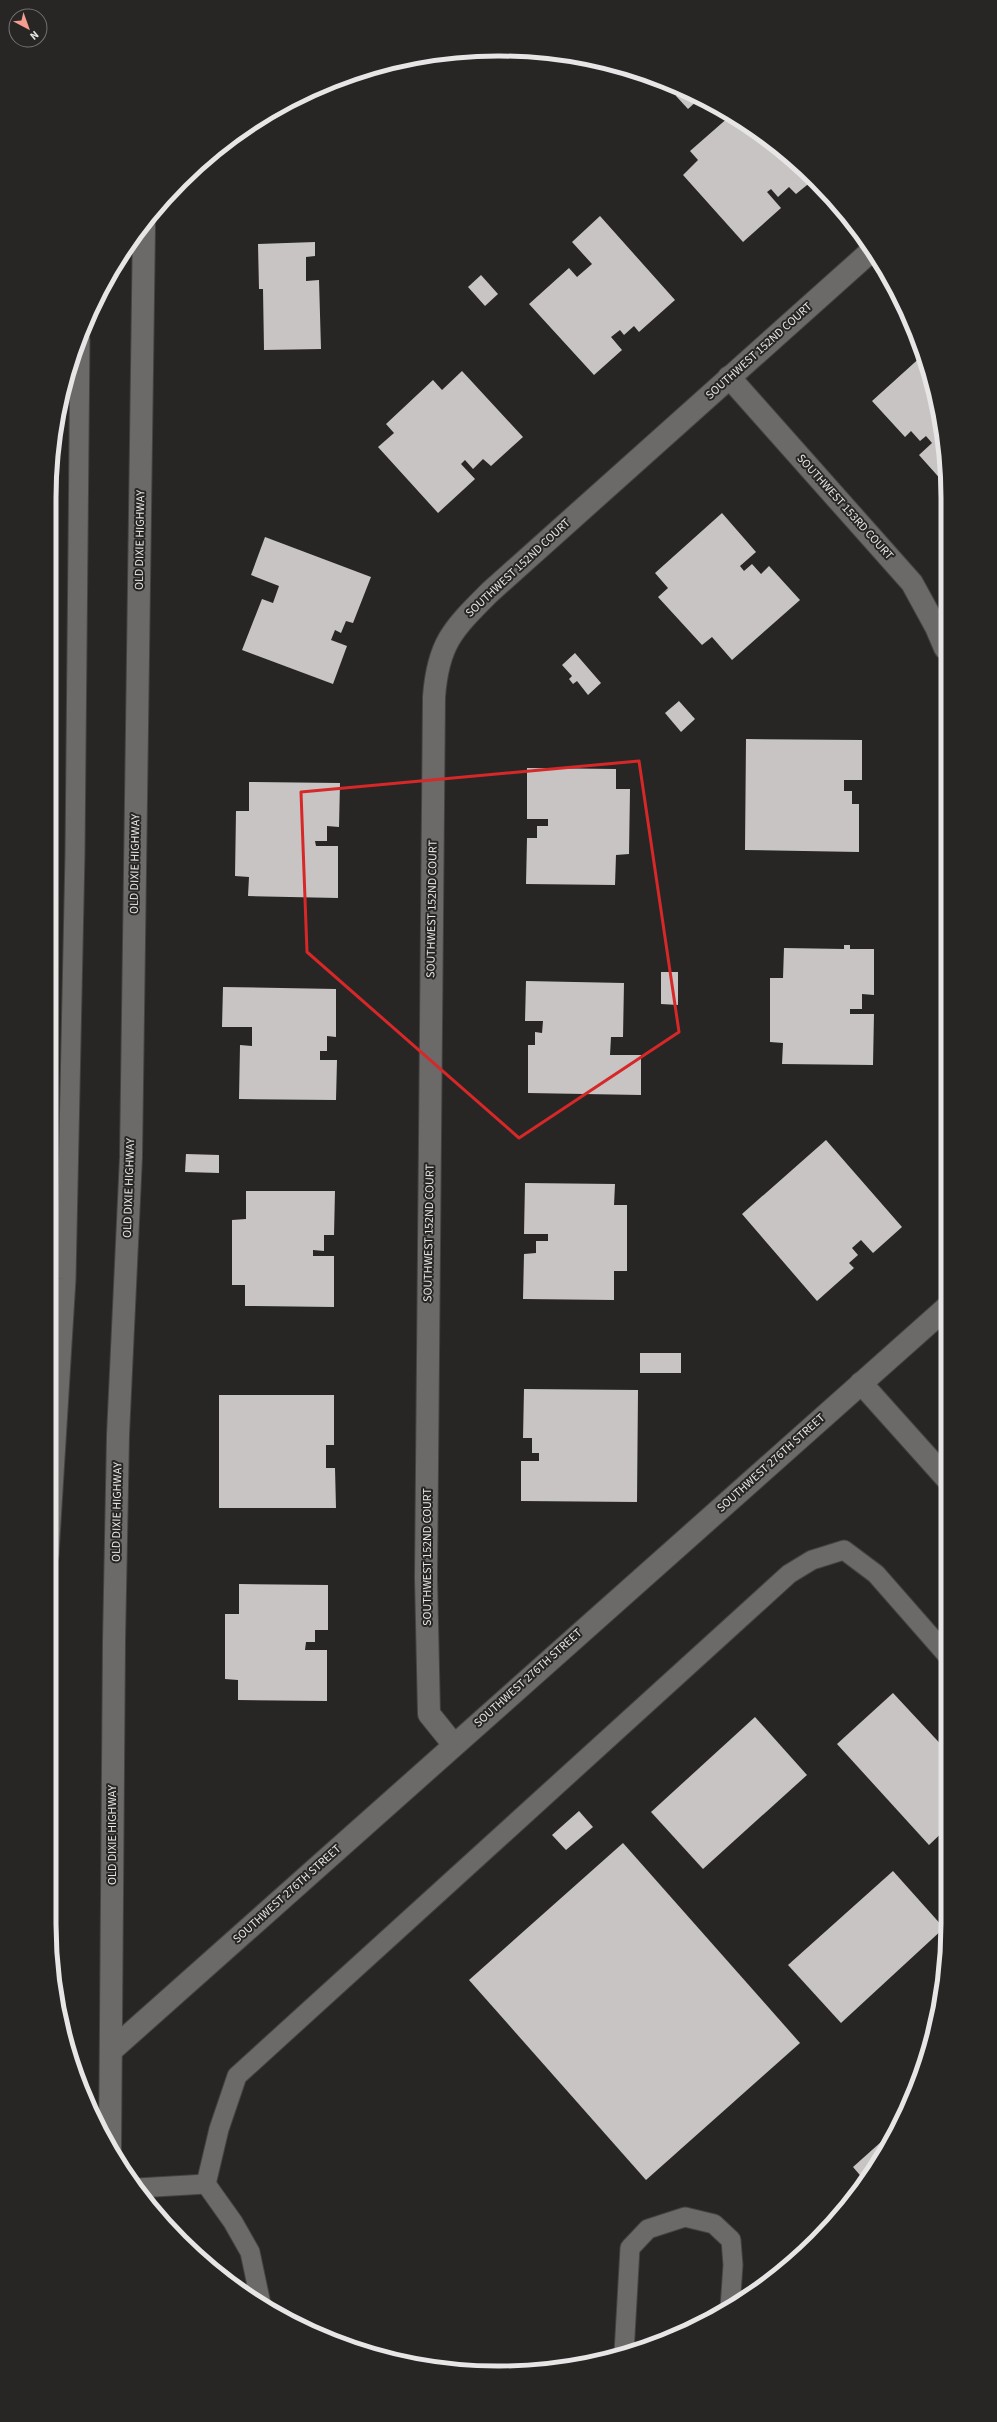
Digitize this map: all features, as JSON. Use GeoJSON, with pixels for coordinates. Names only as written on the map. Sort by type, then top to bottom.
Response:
{"type":"FeatureCollection","features":[{"type":"Feature","properties":{"kind":"street","name":"OLD DIXIE HIGHWAY"},"geometry":{"type":"LineString","coordinates":[[110,2136],[114,1642],[118,1435],[131,1157],[144,234]]}},
{"type":"Feature","properties":{"kind":"street","name":"SOUTHWEST 152ND COURT"},"geometry":{"type":"LineString","coordinates":[[454,1745],[429,1714],[426,1578],[434,697],[439,660],[457,626],[490,592],[867,255]]}},
{"type":"Feature","properties":{"kind":"street","name":"SOUTHWEST 153RD COURT"},"geometry":{"type":"LineString","coordinates":[[729,377],[912,583],[933,620],[941,639]]}},
{"type":"Feature","properties":{"kind":"street","name":"SOUTHWEST 276TH STREET"},"geometry":{"type":"LineString","coordinates":[[112,2050],[941,1312]]}},
{"type":"Feature","properties":{"kind":"street"},"geometry":{"type":"LineString","coordinates":[[861,1383],[941,1472]]}},
{"type":"Feature","properties":{"kind":"lane"},"geometry":{"type":"LineString","coordinates":[[56,1440],[66,1278],[75,853],[80,354]]}},
{"type":"Feature","properties":{"kind":"lane"},"geometry":{"type":"LineString","coordinates":[[259,2295],[250,2252],[233,2222],[206,2184],[219,2129],[237,2076],[789,1574],[812,1560],[844,1550],[876,1574],[941,1648]]}},
{"type":"Feature","properties":{"kind":"lane"},"geometry":{"type":"LineString","coordinates":[[143,2188],[206,2184]]}},
{"type":"Feature","properties":{"kind":"lane"},"geometry":{"type":"LineString","coordinates":[[624,2348],[630,2248],[648,2228],[685,2217],[714,2224],[731,2240],[733,2265],[731,2300]]}},
{"type":"Feature","properties":{"kind":"highlighted area"},"geometry":{"type":"Polygon","coordinates":[[[639,761],[679,1032],[519,1138],[307,952],[301,792],[639,761]]]}},
{"type":"Feature","properties":{"kind":"building"},"geometry":{"type":"Polygon","coordinates":[[[677,94],[695,103],[688,109],[676,96],[677,94]]]}},
{"type":"Feature","properties":{"kind":"building"},"geometry":{"type":"Polygon","coordinates":[[[726,119],[768,147],[809,184],[796,194],[789,187],[778,197],[771,189],[767,192],[781,208],[743,242],[683,175],[698,160],[690,151],[726,119]]]}},
{"type":"Feature","properties":{"kind":"building"},"geometry":{"type":"Polygon","coordinates":[[[600,216],[675,300],[639,332],[634,326],[624,335],[620,330],[611,337],[622,350],[594,375],[529,304],[569,268],[577,277],[592,264],[572,242],[600,216]]]}},
{"type":"Feature","properties":{"kind":"building"},"geometry":{"type":"Polygon","coordinates":[[[315,242],[315,256],[306,257],[306,281],[319,280],[321,349],[264,350],[263,289],[259,289],[258,244],[315,242]]]}},
{"type":"Feature","properties":{"kind":"building"},"geometry":{"type":"Polygon","coordinates":[[[481,275],[498,294],[485,306],[468,287],[481,275]]]}},
{"type":"Feature","properties":{"kind":"building"},"geometry":{"type":"Polygon","coordinates":[[[919,359],[932,412],[937,441],[940,479],[919,455],[932,443],[926,436],[920,441],[911,431],[905,437],[872,401],[919,359]]]}},
{"type":"Feature","properties":{"kind":"building"},"geometry":{"type":"Polygon","coordinates":[[[462,371],[523,437],[491,466],[483,459],[473,469],[465,460],[461,464],[475,479],[438,513],[378,447],[394,433],[386,424],[433,380],[442,390],[462,371]]]}},
{"type":"Feature","properties":{"kind":"building"},"geometry":{"type":"Polygon","coordinates":[[[722,513],[756,552],[740,566],[744,571],[752,564],[761,574],[769,566],[800,600],[732,660],[712,637],[702,645],[658,597],[668,588],[655,573],[722,513]]]}},
{"type":"Feature","properties":{"kind":"building"},"geometry":{"type":"Polygon","coordinates":[[[265,537],[371,577],[353,623],[346,621],[341,633],[335,630],[331,640],[347,646],[333,684],[242,650],[262,599],[273,603],[279,586],[251,575],[265,537]]]}},
{"type":"Feature","properties":{"kind":"building"},"geometry":{"type":"Polygon","coordinates":[[[575,653],[601,683],[588,695],[577,681],[573,684],[569,679],[572,676],[562,665],[575,653]]]}},
{"type":"Feature","properties":{"kind":"building"},"geometry":{"type":"Polygon","coordinates":[[[679,701],[695,719],[681,732],[665,713],[679,701]]]}},
{"type":"Feature","properties":{"kind":"building"},"geometry":{"type":"Polygon","coordinates":[[[746,739],[862,740],[862,780],[844,780],[844,791],[852,791],[852,804],[859,804],[859,852],[745,850],[746,739]]]}},
{"type":"Feature","properties":{"kind":"building"},"geometry":{"type":"Polygon","coordinates":[[[527,768],[616,769],[616,789],[630,789],[629,854],[616,855],[615,885],[526,884],[527,838],[537,838],[537,826],[548,826],[548,819],[527,819],[527,768]]]}},
{"type":"Feature","properties":{"kind":"building"},"geometry":{"type":"Polygon","coordinates":[[[249,782],[340,783],[339,827],[327,826],[327,841],[315,841],[316,846],[338,846],[338,898],[248,896],[249,877],[235,876],[236,811],[249,811],[249,782]]]}},
{"type":"Feature","properties":{"kind":"building"},"geometry":{"type":"Polygon","coordinates":[[[844,945],[850,945],[850,949],[874,949],[874,995],[862,994],[862,1009],[850,1009],[850,1014],[874,1014],[873,1065],[782,1064],[783,1043],[770,1042],[770,978],[783,978],[784,948],[844,949],[844,945]]]}},
{"type":"Feature","properties":{"kind":"building"},"geometry":{"type":"Polygon","coordinates":[[[661,972],[678,972],[678,1005],[661,1004],[661,972]]]}},
{"type":"Feature","properties":{"kind":"building"},"geometry":{"type":"Polygon","coordinates":[[[526,981],[624,983],[623,1037],[611,1037],[610,1055],[641,1055],[641,1095],[528,1093],[528,1045],[535,1045],[535,1032],[542,1033],[543,1021],[525,1021],[526,981]]]}},
{"type":"Feature","properties":{"kind":"building"},"geometry":{"type":"Polygon","coordinates":[[[223,987],[336,989],[336,1037],[327,1036],[327,1051],[320,1051],[320,1060],[337,1060],[336,1100],[239,1099],[240,1045],[252,1046],[252,1027],[222,1027],[223,987]]]}},
{"type":"Feature","properties":{"kind":"building"},"geometry":{"type":"Polygon","coordinates":[[[826,1140],[902,1227],[873,1253],[861,1240],[852,1248],[858,1255],[849,1263],[854,1268],[817,1301],[742,1214],[826,1140]]]}},
{"type":"Feature","properties":{"kind":"building"},"geometry":{"type":"Polygon","coordinates":[[[186,1154],[219,1155],[219,1173],[185,1172],[186,1154]]]}},
{"type":"Feature","properties":{"kind":"building"},"geometry":{"type":"Polygon","coordinates":[[[525,1183],[615,1184],[614,1205],[627,1205],[627,1271],[614,1271],[614,1300],[523,1299],[524,1254],[536,1253],[536,1241],[548,1241],[548,1234],[524,1234],[525,1183]]]}},
{"type":"Feature","properties":{"kind":"building"},"geometry":{"type":"Polygon","coordinates":[[[246,1191],[335,1191],[334,1235],[324,1235],[324,1251],[313,1250],[313,1256],[334,1256],[334,1307],[245,1306],[245,1285],[232,1285],[232,1220],[246,1219],[246,1191]]]}},
{"type":"Feature","properties":{"kind":"building"},"geometry":{"type":"Polygon","coordinates":[[[640,1353],[681,1353],[681,1373],[640,1373],[640,1353]]]}},
{"type":"Feature","properties":{"kind":"building"},"geometry":{"type":"Polygon","coordinates":[[[524,1389],[638,1390],[637,1502],[521,1501],[521,1461],[539,1461],[539,1453],[532,1453],[532,1438],[523,1438],[524,1389]]]}},
{"type":"Feature","properties":{"kind":"building"},"geometry":{"type":"Polygon","coordinates":[[[219,1395],[334,1395],[334,1445],[326,1445],[326,1468],[335,1468],[336,1508],[219,1508],[219,1395]]]}},
{"type":"Feature","properties":{"kind":"building"},"geometry":{"type":"Polygon","coordinates":[[[239,1584],[328,1585],[328,1630],[315,1630],[315,1642],[306,1642],[305,1650],[327,1650],[327,1701],[238,1700],[238,1680],[225,1679],[225,1614],[239,1614],[239,1584]]]}},
{"type":"Feature","properties":{"kind":"building"},"geometry":{"type":"Polygon","coordinates":[[[893,1693],[941,1744],[941,1834],[929,1845],[837,1744],[893,1693]]]}},
{"type":"Feature","properties":{"kind":"building"},"geometry":{"type":"Polygon","coordinates":[[[755,1717],[807,1775],[703,1869],[651,1812],[755,1717]]]}},
{"type":"Feature","properties":{"kind":"building"},"geometry":{"type":"Polygon","coordinates":[[[579,1811],[593,1827],[566,1850],[552,1835],[579,1811]]]}},
{"type":"Feature","properties":{"kind":"building"},"geometry":{"type":"Polygon","coordinates":[[[623,1843],[800,2043],[646,2180],[469,1980],[623,1843]]]}},
{"type":"Feature","properties":{"kind":"building"},"geometry":{"type":"Polygon","coordinates":[[[893,1871],[941,1925],[941,1931],[841,2023],[788,1965],[893,1871]]]}},
{"type":"Feature","properties":{"kind":"building"},"geometry":{"type":"Polygon","coordinates":[[[886,2138],[861,2176],[853,2167],[886,2138]]]}}]}
